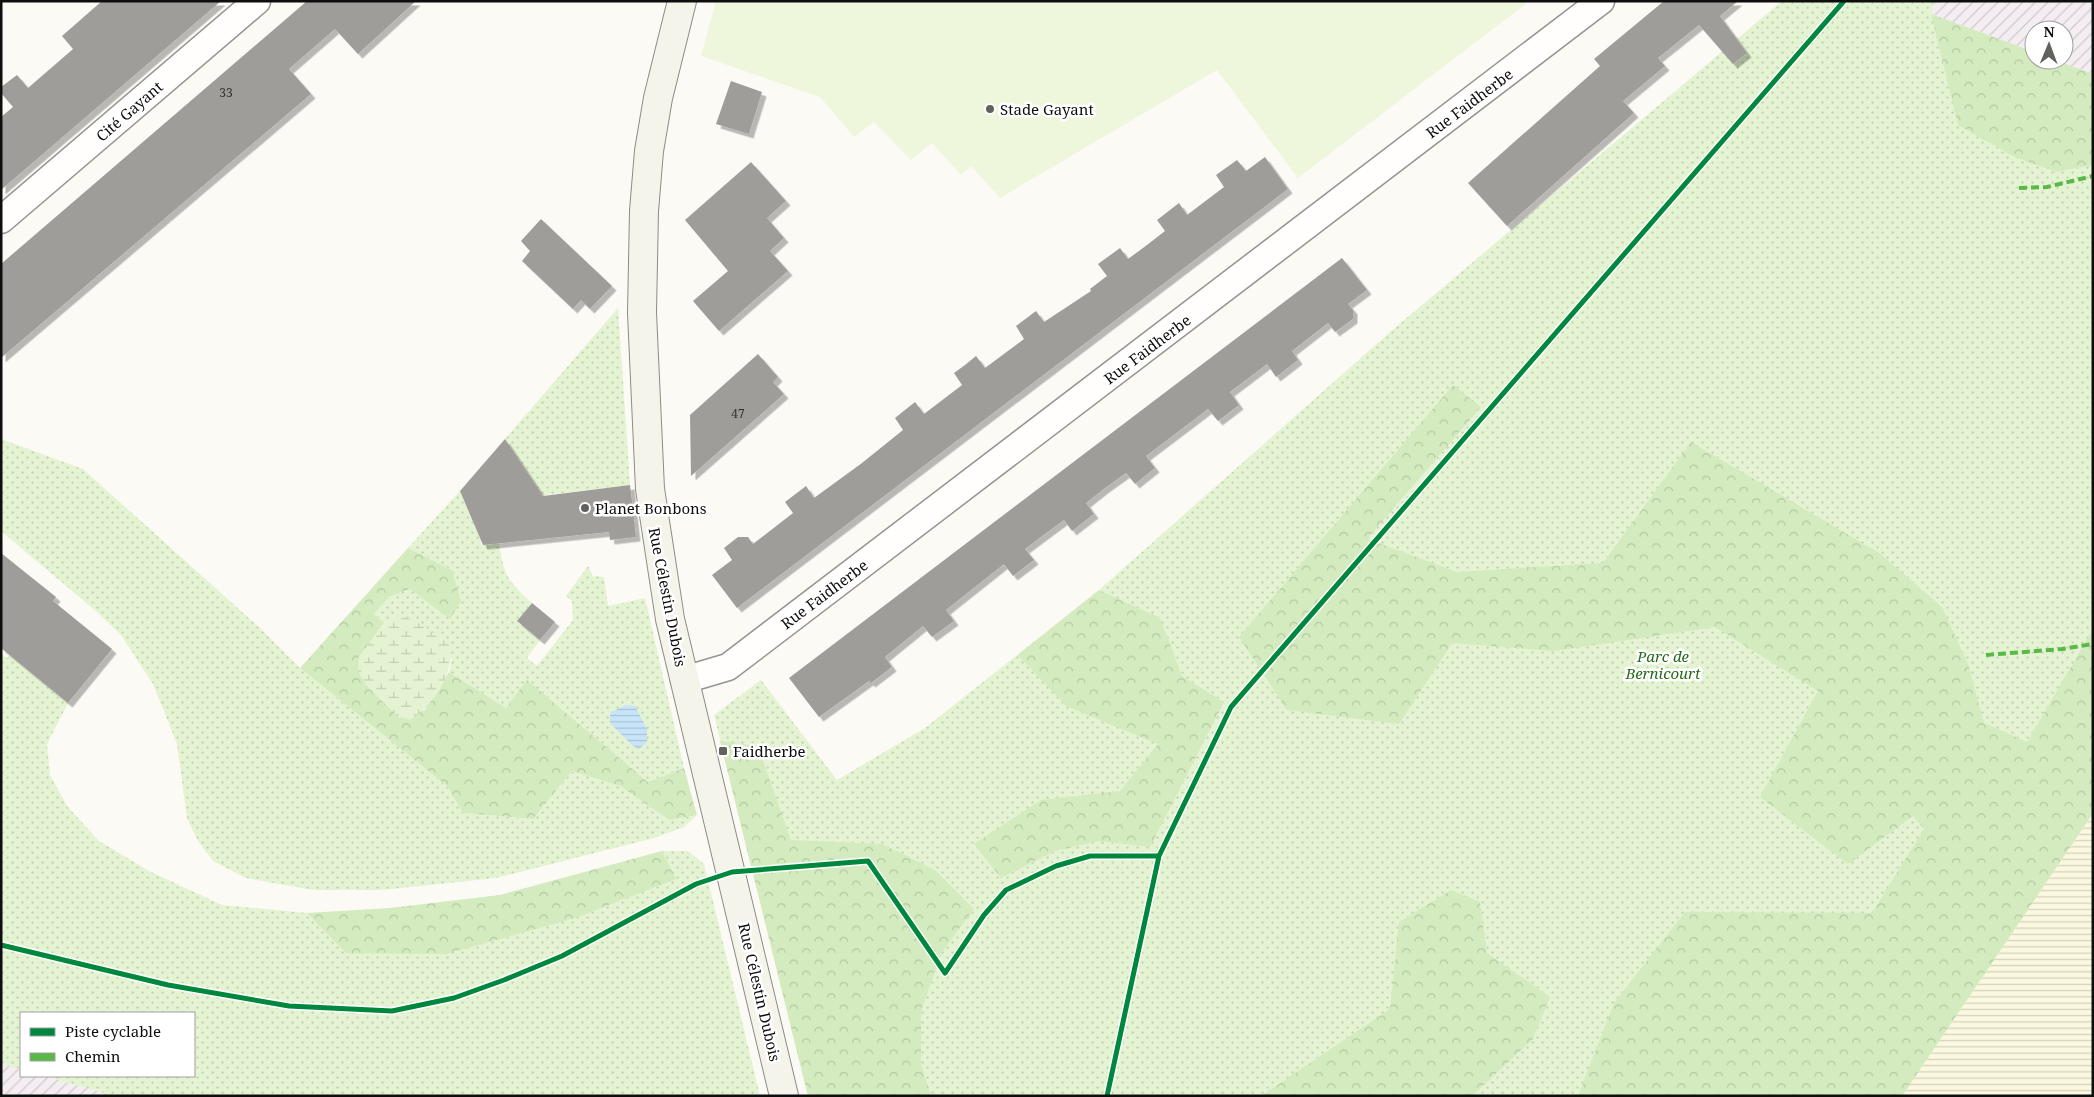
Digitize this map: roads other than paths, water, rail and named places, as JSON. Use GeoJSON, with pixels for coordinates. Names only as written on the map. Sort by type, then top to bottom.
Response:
{"type":"FeatureCollection","features":[{"type":"Feature","properties":{"kind":"street","name":"Cité Gayant"},"geometry":{"type":"LineString","coordinates":[[1,220],[257,1]]}},
{"type":"Feature","properties":{"kind":"street","name":"Rue Célestin Dubois"},"geometry":{"type":"LineString","coordinates":[[682,1],[662,77],[649,151],[644,211],[642,313],[653,519],[663,582],[684,680],[784,1096]]}},
{"type":"Feature","properties":{"kind":"street","name":"Rue Faidherbe"},"geometry":{"type":"LineString","coordinates":[[684,680],[728,667],[1601,1]]}},
{"type":"Feature","properties":{"kind":"water"},"geometry":{"type":"Polygon","coordinates":[[[626,705],[635,706],[647,729],[647,742],[639,749],[633,746],[610,723],[610,713],[626,705]]]}},
{"type":"Feature","properties":{"kind":"place","name":"Stade Gayant"},"geometry":{"type":"Point","coordinates":[990,109]}},
{"type":"Feature","properties":{"kind":"place","name":"Planet Bonbons"},"geometry":{"type":"Point","coordinates":[585,508]}},
{"type":"Feature","properties":{"kind":"place","name":"Faidherbe"},"geometry":{"type":"Point","coordinates":[723,751]}},
{"type":"Feature","properties":{"kind":"park label","name":"Parc de Bernicourt"},"geometry":{"type":"Point","coordinates":[1663,664]}}]}
